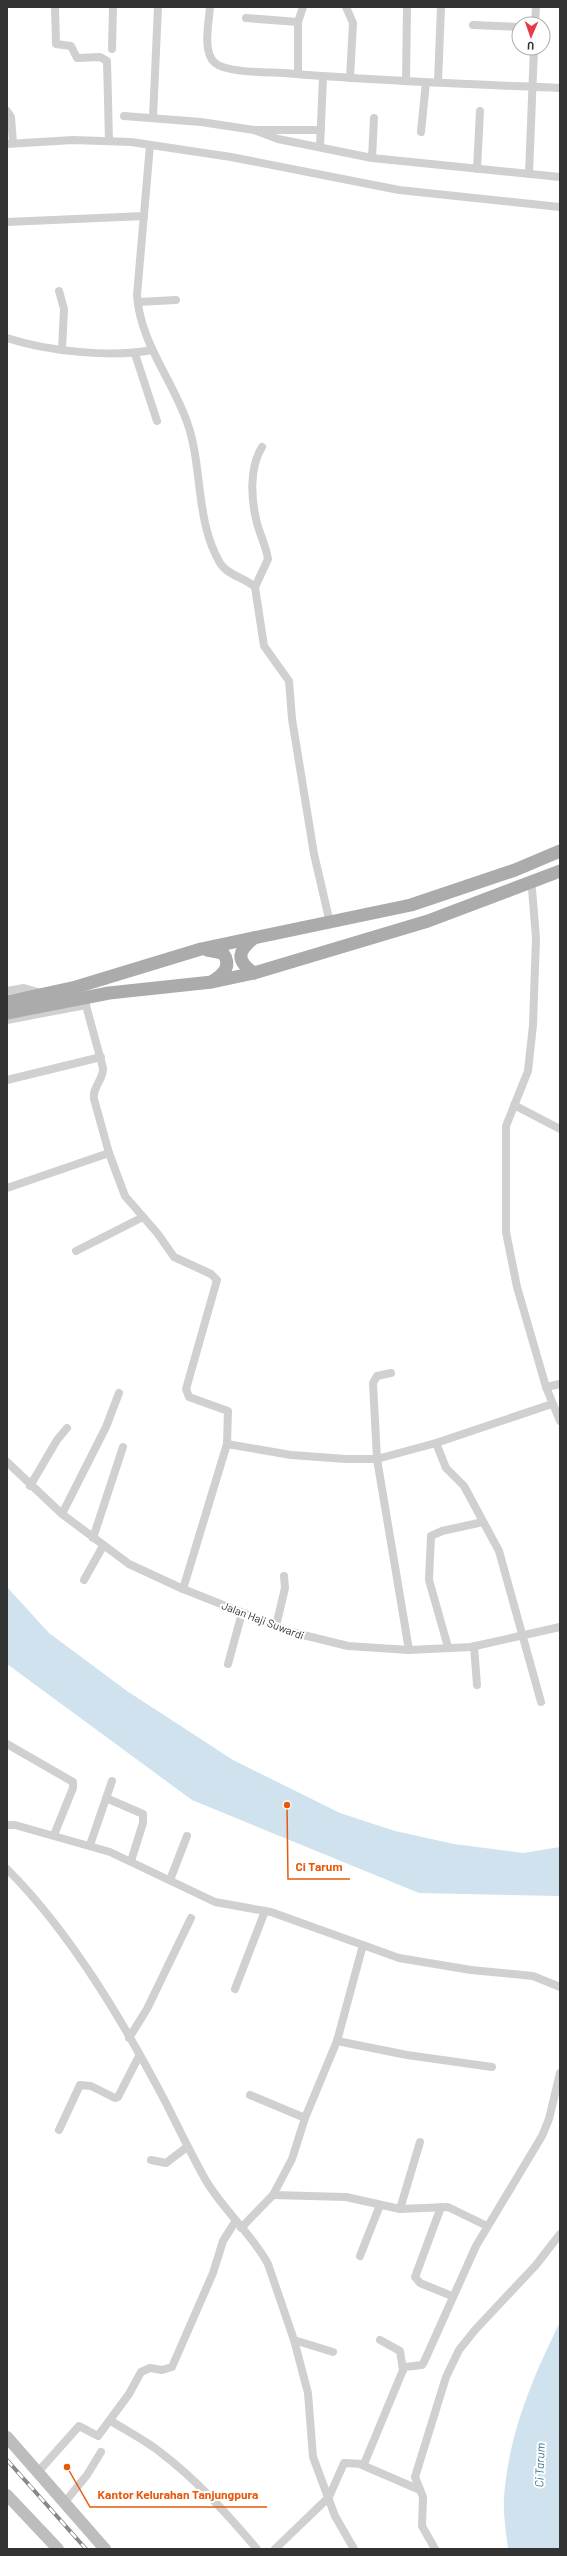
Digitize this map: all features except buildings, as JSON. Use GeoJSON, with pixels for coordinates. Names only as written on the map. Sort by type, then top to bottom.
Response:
{"type":"FeatureCollection","features":[{"type":"Feature","properties":{"kind":"main road"},"geometry":{"type":"LineString","coordinates":[[7,1002],[46,994],[201,949],[411,905],[515,870],[560,851]]}},
{"type":"Feature","properties":{"kind":"main road"},"geometry":{"type":"LineString","coordinates":[[7,1012],[85,1002],[124,991],[212,982],[254,972],[428,921],[560,870]]}},
{"type":"Feature","properties":{"kind":"main road"},"geometry":{"type":"LineString","coordinates":[[254,938],[245,946],[241,958],[243,964],[254,972]]}},
{"type":"Feature","properties":{"kind":"main road"},"geometry":{"type":"LineString","coordinates":[[201,949],[223,953],[227,958],[227,969],[222,975],[212,982]]}},
{"type":"Feature","properties":{"kind":"main road"},"geometry":{"type":"LineString","coordinates":[[7,2437],[105,2549]]}},
{"type":"Feature","properties":{"kind":"main road"},"geometry":{"type":"LineString","coordinates":[[8,2498],[52,2547]]}},
{"type":"Feature","properties":{"kind":"street"},"geometry":{"type":"LineString","coordinates":[[55,7],[56,44],[70,46],[77,58],[100,57],[107,61],[109,141]]}},
{"type":"Feature","properties":{"kind":"street"},"geometry":{"type":"LineString","coordinates":[[112,49],[113,7]]}},
{"type":"Feature","properties":{"kind":"street"},"geometry":{"type":"LineString","coordinates":[[153,117],[158,7]]}},
{"type":"Feature","properties":{"kind":"street"},"geometry":{"type":"LineString","coordinates":[[210,7],[208,47],[215,63],[231,69],[323,77],[560,88]]}},
{"type":"Feature","properties":{"kind":"street"},"geometry":{"type":"LineString","coordinates":[[298,74],[298,22],[303,7]]}},
{"type":"Feature","properties":{"kind":"street"},"geometry":{"type":"LineString","coordinates":[[346,7],[353,23],[350,78]]}},
{"type":"Feature","properties":{"kind":"street"},"geometry":{"type":"LineString","coordinates":[[406,81],[408,7]]}},
{"type":"Feature","properties":{"kind":"street"},"geometry":{"type":"LineString","coordinates":[[438,82],[441,7]]}},
{"type":"Feature","properties":{"kind":"street"},"geometry":{"type":"LineString","coordinates":[[246,18],[298,22]]}},
{"type":"Feature","properties":{"kind":"street"},"geometry":{"type":"LineString","coordinates":[[473,25],[511,27]]}},
{"type":"Feature","properties":{"kind":"street"},"geometry":{"type":"LineString","coordinates":[[529,174],[534,56]]}},
{"type":"Feature","properties":{"kind":"street"},"geometry":{"type":"LineString","coordinates":[[320,147],[323,77]]}},
{"type":"Feature","properties":{"kind":"street"},"geometry":{"type":"LineString","coordinates":[[421,132],[426,82]]}},
{"type":"Feature","properties":{"kind":"street"},"geometry":{"type":"LineString","coordinates":[[477,169],[480,111]]}},
{"type":"Feature","properties":{"kind":"street"},"geometry":{"type":"LineString","coordinates":[[7,112],[11,117],[10,144],[73,140],[109,141],[150,145],[231,157],[399,190],[560,207]]}},
{"type":"Feature","properties":{"kind":"street"},"geometry":{"type":"LineString","coordinates":[[124,116],[153,117],[254,130],[321,130]]}},
{"type":"Feature","properties":{"kind":"street"},"geometry":{"type":"LineString","coordinates":[[372,158],[374,118]]}},
{"type":"Feature","properties":{"kind":"street"},"geometry":{"type":"LineString","coordinates":[[254,130],[278,139],[372,158],[560,177]]}},
{"type":"Feature","properties":{"kind":"street"},"geometry":{"type":"LineString","coordinates":[[150,145],[138,302],[152,350],[189,428],[208,535],[220,563],[228,571],[255,587]]}},
{"type":"Feature","properties":{"kind":"street"},"geometry":{"type":"LineString","coordinates":[[7,222],[144,216]]}},
{"type":"Feature","properties":{"kind":"street"},"geometry":{"type":"LineString","coordinates":[[59,291],[64,309],[62,349]]}},
{"type":"Feature","properties":{"kind":"street"},"geometry":{"type":"LineString","coordinates":[[138,302],[176,300]]}},
{"type":"Feature","properties":{"kind":"street"},"geometry":{"type":"LineString","coordinates":[[7,338],[62,349],[135,354],[152,350]]}},
{"type":"Feature","properties":{"kind":"street"},"geometry":{"type":"LineString","coordinates":[[135,354],[157,421]]}},
{"type":"Feature","properties":{"kind":"street"},"geometry":{"type":"LineString","coordinates":[[262,447],[254,463],[253,482],[256,522],[268,559],[255,587],[265,650],[288,681],[292,719],[314,854],[330,923]]}},
{"type":"Feature","properties":{"kind":"street"},"geometry":{"type":"LineString","coordinates":[[532,889],[536,938],[531,1046],[528,1071],[506,1126],[506,1232],[517,1287],[546,1387],[560,1421]]}},
{"type":"Feature","properties":{"kind":"street"},"geometry":{"type":"LineString","coordinates":[[7,991],[24,988],[46,994]]}},
{"type":"Feature","properties":{"kind":"street"},"geometry":{"type":"LineString","coordinates":[[7,1020],[85,1002],[101,1057],[103,1072],[93,1094],[108,1153],[121,1191],[174,1257],[211,1274],[217,1280],[186,1389],[189,1397],[228,1411],[227,1444],[183,1589]]}},
{"type":"Feature","properties":{"kind":"street"},"geometry":{"type":"LineString","coordinates":[[7,1080],[101,1057]]}},
{"type":"Feature","properties":{"kind":"street"},"geometry":{"type":"LineString","coordinates":[[514,1105],[560,1129]]}},
{"type":"Feature","properties":{"kind":"street"},"geometry":{"type":"LineString","coordinates":[[7,1188],[108,1153]]}},
{"type":"Feature","properties":{"kind":"street"},"geometry":{"type":"LineString","coordinates":[[76,1251],[143,1217]]}},
{"type":"Feature","properties":{"kind":"street"},"geometry":{"type":"LineString","coordinates":[[391,1373],[377,1376],[373,1383],[377,1459],[409,1650]]}},
{"type":"Feature","properties":{"kind":"street"},"geometry":{"type":"LineString","coordinates":[[546,1387],[560,1384]]}},
{"type":"Feature","properties":{"kind":"street"},"geometry":{"type":"LineString","coordinates":[[62,1514],[97,1445],[119,1393]]}},
{"type":"Feature","properties":{"kind":"street"},"geometry":{"type":"LineString","coordinates":[[227,1444],[291,1455],[346,1459],[377,1459],[436,1443],[552,1404]]}},
{"type":"Feature","properties":{"kind":"street"},"geometry":{"type":"LineString","coordinates":[[30,1486],[57,1440],[67,1428]]}},
{"type":"Feature","properties":{"kind":"street"},"geometry":{"type":"LineString","coordinates":[[436,1443],[446,1468],[464,1486],[499,1551],[541,1702]]}},
{"type":"Feature","properties":{"kind":"street"},"geometry":{"type":"LineString","coordinates":[[93,1538],[123,1447]]}},
{"type":"Feature","properties":{"kind":"street","name":"Jalan Haji Suwardi"},"geometry":{"type":"LineString","coordinates":[[7,1462],[30,1486],[62,1514],[103,1546],[130,1564],[183,1589],[242,1613],[276,1626],[331,1643],[409,1650],[474,1646],[560,1627]]}},
{"type":"Feature","properties":{"kind":"street"},"geometry":{"type":"LineString","coordinates":[[448,1647],[429,1580],[430,1536],[442,1531],[483,1522]]}},
{"type":"Feature","properties":{"kind":"street"},"geometry":{"type":"LineString","coordinates":[[84,1580],[103,1546]]}},
{"type":"Feature","properties":{"kind":"street"},"geometry":{"type":"LineString","coordinates":[[276,1626],[285,1588],[284,1576]]}},
{"type":"Feature","properties":{"kind":"street"},"geometry":{"type":"LineString","coordinates":[[228,1664],[242,1613]]}},
{"type":"Feature","properties":{"kind":"street"},"geometry":{"type":"LineString","coordinates":[[474,1646],[477,1686]]}},
{"type":"Feature","properties":{"kind":"street"},"geometry":{"type":"LineString","coordinates":[[7,1744],[73,1782],[73,1788],[54,1835]]}},
{"type":"Feature","properties":{"kind":"street"},"geometry":{"type":"LineString","coordinates":[[90,1845],[112,1781]]}},
{"type":"Feature","properties":{"kind":"street"},"geometry":{"type":"LineString","coordinates":[[106,1798],[143,1814],[143,1823],[131,1861]]}},
{"type":"Feature","properties":{"kind":"street"},"geometry":{"type":"LineString","coordinates":[[7,1826],[15,1825],[90,1845],[131,1861],[216,1902],[265,1911],[414,1962],[534,1976],[560,1987]]}},
{"type":"Feature","properties":{"kind":"street"},"geometry":{"type":"LineString","coordinates":[[170,1880],[187,1836]]}},
{"type":"Feature","properties":{"kind":"street"},"geometry":{"type":"LineString","coordinates":[[7,1869],[28,1890],[63,1935],[103,1994],[166,2103],[187,2147],[210,2188],[238,2226],[262,2254],[268,2264],[294,2340],[308,2393],[313,2457],[335,2516],[354,2549]]}},
{"type":"Feature","properties":{"kind":"street"},"geometry":{"type":"LineString","coordinates":[[235,1989],[265,1911]]}},
{"type":"Feature","properties":{"kind":"street"},"geometry":{"type":"LineString","coordinates":[[129,2038],[146,2009],[191,1918]]}},
{"type":"Feature","properties":{"kind":"street"},"geometry":{"type":"LineString","coordinates":[[38,2472],[79,2426],[98,2436],[111,2421],[141,2372],[150,2368],[162,2370],[172,2366],[213,2272],[223,2241],[274,2195],[292,2159],[305,2118],[337,2041],[363,1945]]}},
{"type":"Feature","properties":{"kind":"street"},"geometry":{"type":"LineString","coordinates":[[337,2041],[407,2054],[492,2067]]}},
{"type":"Feature","properties":{"kind":"street"},"geometry":{"type":"LineString","coordinates":[[59,2130],[80,2085],[86,2084],[115,2098],[118,2097],[139,2056]]}},
{"type":"Feature","properties":{"kind":"street"},"geometry":{"type":"LineString","coordinates":[[362,2465],[403,2370],[405,2367],[422,2365],[424,2362],[452,2296],[487,2226],[542,2136],[559,2085],[560,2074]]}},
{"type":"Feature","properties":{"kind":"street"},"geometry":{"type":"LineString","coordinates":[[250,2095],[305,2118]]}},
{"type":"Feature","properties":{"kind":"street"},"geometry":{"type":"LineString","coordinates":[[400,2208],[420,2142]]}},
{"type":"Feature","properties":{"kind":"street"},"geometry":{"type":"LineString","coordinates":[[151,2160],[166,2163],[187,2147]]}},
{"type":"Feature","properties":{"kind":"street"},"geometry":{"type":"LineString","coordinates":[[274,2195],[329,2195],[400,2208],[441,2207],[455,2209],[487,2226]]}},
{"type":"Feature","properties":{"kind":"street"},"geometry":{"type":"LineString","coordinates":[[360,2256],[380,2205]]}},
{"type":"Feature","properties":{"kind":"street"},"geometry":{"type":"LineString","coordinates":[[441,2207],[415,2277],[420,2284],[452,2296]]}},
{"type":"Feature","properties":{"kind":"street"},"geometry":{"type":"LineString","coordinates":[[435,2549],[422,2526],[423,2501],[415,2477],[446,2377],[459,2350],[536,2265],[560,2234]]}},
{"type":"Feature","properties":{"kind":"street"},"geometry":{"type":"LineString","coordinates":[[294,2340],[333,2352]]}},
{"type":"Feature","properties":{"kind":"street"},"geometry":{"type":"LineString","coordinates":[[380,2340],[400,2350],[403,2370]]}},
{"type":"Feature","properties":{"kind":"street"},"geometry":{"type":"LineString","coordinates":[[111,2421],[159,2451],[184,2472],[221,2506],[257,2549]]}},
{"type":"Feature","properties":{"kind":"street"},"geometry":{"type":"LineString","coordinates":[[64,2502],[87,2475],[101,2452]]}},
{"type":"Feature","properties":{"kind":"street"},"geometry":{"type":"LineString","coordinates":[[275,2549],[329,2497],[344,2463],[362,2465],[420,2490]]}},
{"type":"Feature","properties":{"kind":"water"},"geometry":{"type":"Polygon","coordinates":[[[7,1587],[49,1633],[127,1691],[233,1760],[340,1813],[395,1831],[454,1844],[523,1853],[560,1847],[560,1896],[419,1893],[192,1800],[7,1664],[7,1587]]]}},
{"type":"Feature","properties":{"kind":"water"},"geometry":{"type":"Polygon","coordinates":[[[560,2322],[560,2549],[508,2549],[504,2497],[511,2451],[523,2407],[540,2364],[560,2322]]]}},
{"type":"Feature","properties":{"kind":"railway"},"geometry":{"type":"LineString","coordinates":[[7,2460],[86,2549]]}},
{"type":"Feature","properties":{"kind":"place","name":"Ci Tarum"},"geometry":{"type":"Point","coordinates":[287,1805]}},
{"type":"Feature","properties":{"kind":"place","name":"Kantor Kelurahan Tanjungpura"},"geometry":{"type":"Point","coordinates":[67,2467]}}]}
